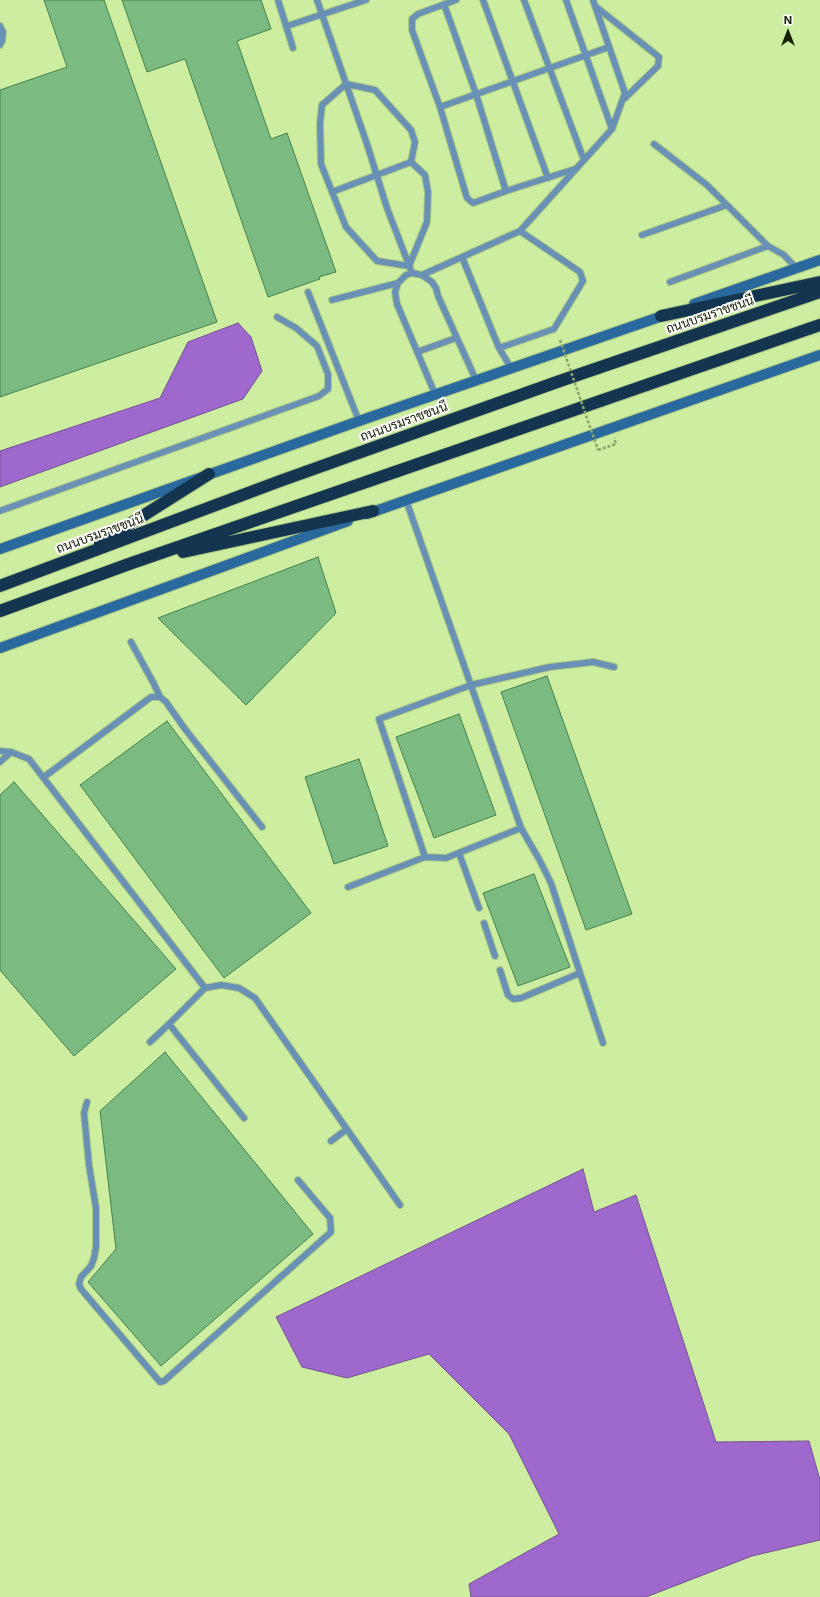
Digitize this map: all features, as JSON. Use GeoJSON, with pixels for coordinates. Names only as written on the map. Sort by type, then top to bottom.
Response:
{"type":"FeatureCollection","features":[{"type":"Feature","properties":{"kind":"highway"},"geometry":{"type":"LineString","coordinates":[[661,316],[820,282]]}},
{"type":"Feature","properties":{"kind":"highway","name":"ถนนบรมราชชนนี"},"geometry":{"type":"LineString","coordinates":[[0,586],[280,481],[557,382],[820,292]]}},
{"type":"Feature","properties":{"kind":"highway"},"geometry":{"type":"LineString","coordinates":[[0,611],[129,564],[820,325]]}},
{"type":"Feature","properties":{"kind":"highway"},"geometry":{"type":"LineString","coordinates":[[79,556],[209,474]]}},
{"type":"Feature","properties":{"kind":"highway"},"geometry":{"type":"LineString","coordinates":[[129,564],[373,512]]}},
{"type":"Feature","properties":{"kind":"main road"},"geometry":{"type":"LineString","coordinates":[[0,549],[435,394],[820,260]]}},
{"type":"Feature","properties":{"kind":"main road"},"geometry":{"type":"LineString","coordinates":[[0,648],[406,500],[820,355]]}},
{"type":"Feature","properties":{"kind":"lane"},"geometry":{"type":"LineString","coordinates":[[278,0],[293,48]]}},
{"type":"Feature","properties":{"kind":"lane"},"geometry":{"type":"LineString","coordinates":[[317,0],[387,208],[412,273]]}},
{"type":"Feature","properties":{"kind":"lane"},"geometry":{"type":"LineString","coordinates":[[287,26],[322,16],[366,0]]}},
{"type":"Feature","properties":{"kind":"lane"},"geometry":{"type":"LineString","coordinates":[[456,0],[418,14],[412,19],[412,30],[440,107],[467,198],[473,203],[576,169]]}},
{"type":"Feature","properties":{"kind":"lane"},"geometry":{"type":"LineString","coordinates":[[483,0],[548,178]]}},
{"type":"Feature","properties":{"kind":"lane"},"geometry":{"type":"LineString","coordinates":[[524,0],[551,68],[584,160]]}},
{"type":"Feature","properties":{"kind":"lane"},"geometry":{"type":"LineString","coordinates":[[566,0],[612,129]]}},
{"type":"Feature","properties":{"kind":"lane"},"geometry":{"type":"LineString","coordinates":[[422,275],[520,231],[612,129],[626,93],[594,3]]}},
{"type":"Feature","properties":{"kind":"lane"},"geometry":{"type":"LineString","coordinates":[[594,3],[658,56],[658,66],[623,100]]}},
{"type":"Feature","properties":{"kind":"lane"},"geometry":{"type":"LineString","coordinates":[[444,4],[476,94],[506,191]]}},
{"type":"Feature","properties":{"kind":"lane"},"geometry":{"type":"LineString","coordinates":[[0,26],[3,32],[0,45]]}},
{"type":"Feature","properties":{"kind":"lane"},"geometry":{"type":"LineString","coordinates":[[440,107],[609,47]]}},
{"type":"Feature","properties":{"kind":"lane"},"geometry":{"type":"LineString","coordinates":[[346,84],[375,90],[411,130],[415,142],[411,162]]}},
{"type":"Feature","properties":{"kind":"lane"},"geometry":{"type":"LineString","coordinates":[[346,84],[322,105],[320,123],[321,164],[346,227],[377,261],[409,266]]}},
{"type":"Feature","properties":{"kind":"lane"},"geometry":{"type":"LineString","coordinates":[[654,144],[707,185],[768,246],[784,255],[796,268]]}},
{"type":"Feature","properties":{"kind":"lane"},"geometry":{"type":"LineString","coordinates":[[332,192],[411,162]]}},
{"type":"Feature","properties":{"kind":"lane"},"geometry":{"type":"LineString","coordinates":[[409,266],[427,222],[428,192],[424,175],[411,162]]}},
{"type":"Feature","properties":{"kind":"lane"},"geometry":{"type":"LineString","coordinates":[[642,235],[727,205]]}},
{"type":"Feature","properties":{"kind":"lane"},"geometry":{"type":"LineString","coordinates":[[499,348],[554,329],[583,281],[580,272],[520,231]]}},
{"type":"Feature","properties":{"kind":"lane"},"geometry":{"type":"LineString","coordinates":[[670,282],[768,246]]}},
{"type":"Feature","properties":{"kind":"lane"},"geometry":{"type":"LineString","coordinates":[[462,257],[499,348],[511,368]]}},
{"type":"Feature","properties":{"kind":"lane"},"geometry":{"type":"LineString","coordinates":[[435,394],[397,304],[395,292],[398,283],[406,275],[412,273],[422,275],[432,282],[436,288],[456,338],[476,380]]}},
{"type":"Feature","properties":{"kind":"lane"},"geometry":{"type":"LineString","coordinates":[[332,300],[398,283]]}},
{"type":"Feature","properties":{"kind":"lane"},"geometry":{"type":"LineString","coordinates":[[308,292],[359,421]]}},
{"type":"Feature","properties":{"kind":"lane"},"geometry":{"type":"LineString","coordinates":[[0,511],[319,396],[328,389],[328,374],[317,346],[296,328],[277,317]]}},
{"type":"Feature","properties":{"kind":"lane"},"geometry":{"type":"LineString","coordinates":[[418,352],[456,338]]}},
{"type":"Feature","properties":{"kind":"lane"},"geometry":{"type":"LineString","coordinates":[[406,500],[522,828],[551,883],[603,1043]]}},
{"type":"Feature","properties":{"kind":"lane"},"geometry":{"type":"LineString","coordinates":[[131,642],[160,697],[166,702],[185,729],[262,827]]}},
{"type":"Feature","properties":{"kind":"lane"},"geometry":{"type":"LineString","coordinates":[[425,857],[379,719],[471,685],[550,667],[593,662],[614,667]]}},
{"type":"Feature","properties":{"kind":"lane"},"geometry":{"type":"LineString","coordinates":[[44,778],[151,697],[160,697]]}},
{"type":"Feature","properties":{"kind":"lane"},"geometry":{"type":"LineString","coordinates":[[0,751],[11,752],[29,758],[205,988]]}},
{"type":"Feature","properties":{"kind":"lane"},"geometry":{"type":"LineString","coordinates":[[0,762],[11,752]]}},
{"type":"Feature","properties":{"kind":"lane"},"geometry":{"type":"LineString","coordinates":[[348,887],[425,857],[446,858],[522,828]]}},
{"type":"Feature","properties":{"kind":"lane"},"geometry":{"type":"LineString","coordinates":[[459,853],[479,908]]}},
{"type":"Feature","properties":{"kind":"lane"},"geometry":{"type":"LineString","coordinates":[[484,923],[495,956]]}},
{"type":"Feature","properties":{"kind":"lane"},"geometry":{"type":"LineString","coordinates":[[500,970],[508,995],[513,999],[521,998],[580,973]]}},
{"type":"Feature","properties":{"kind":"lane"},"geometry":{"type":"LineString","coordinates":[[150,1042],[205,988],[221,985],[239,988],[255,998],[400,1205]]}},
{"type":"Feature","properties":{"kind":"lane"},"geometry":{"type":"LineString","coordinates":[[169,1024],[244,1118]]}},
{"type":"Feature","properties":{"kind":"lane"},"geometry":{"type":"LineString","coordinates":[[87,1102],[84,1113],[89,1165],[96,1208],[96,1247],[91,1266],[81,1277],[79,1284],[81,1290],[160,1382],[331,1232],[330,1218],[298,1180]]}},
{"type":"Feature","properties":{"kind":"lane"},"geometry":{"type":"LineString","coordinates":[[331,1141],[347,1129]]}},
{"type":"Feature","properties":{"kind":"path"},"geometry":{"type":"LineString","coordinates":[[560,340],[598,450]]}},
{"type":"Feature","properties":{"kind":"shaded area"},"geometry":{"type":"Polygon","coordinates":[[[238,323],[251,337],[262,371],[243,399],[0,487],[0,451],[160,398],[188,342],[238,323]]]}},
{"type":"Feature","properties":{"kind":"shaded area"},"geometry":{"type":"Polygon","coordinates":[[[583,1169],[594,1212],[636,1195],[716,1442],[809,1441],[820,1480],[820,1540],[752,1556],[646,1597],[471,1597],[469,1584],[559,1534],[509,1434],[429,1354],[347,1378],[302,1367],[276,1317],[583,1169]]]}},
{"type":"Feature","properties":{"kind":"building"},"geometry":{"type":"Polygon","coordinates":[[[44,0],[104,0],[217,322],[0,397],[0,90],[67,67],[44,0]]]}},
{"type":"Feature","properties":{"kind":"building"},"geometry":{"type":"Polygon","coordinates":[[[122,0],[261,0],[271,29],[237,41],[271,139],[287,133],[336,272],[268,297],[185,59],[147,72],[122,0]]]}},
{"type":"Feature","properties":{"kind":"building"},"geometry":{"type":"Polygon","coordinates":[[[318,557],[336,613],[246,705],[158,618],[318,557]]]}},
{"type":"Feature","properties":{"kind":"building"},"geometry":{"type":"Polygon","coordinates":[[[547,676],[632,914],[586,930],[501,692],[547,676]]]}},
{"type":"Feature","properties":{"kind":"building"},"geometry":{"type":"Polygon","coordinates":[[[459,714],[496,815],[434,838],[396,737],[459,714]]]}},
{"type":"Feature","properties":{"kind":"building"},"geometry":{"type":"Polygon","coordinates":[[[167,721],[311,913],[224,978],[80,785],[167,721]]]}},
{"type":"Feature","properties":{"kind":"building"},"geometry":{"type":"Polygon","coordinates":[[[359,759],[388,846],[334,864],[305,777],[359,759]]]}},
{"type":"Feature","properties":{"kind":"building"},"geometry":{"type":"Polygon","coordinates":[[[14,782],[176,969],[74,1056],[0,970],[0,795],[14,782]]]}},
{"type":"Feature","properties":{"kind":"building"},"geometry":{"type":"Polygon","coordinates":[[[534,874],[570,967],[518,986],[483,893],[534,874]]]}},
{"type":"Feature","properties":{"kind":"building"},"geometry":{"type":"Polygon","coordinates":[[[165,1052],[313,1234],[161,1366],[88,1282],[116,1249],[100,1111],[165,1052]]]}}]}
